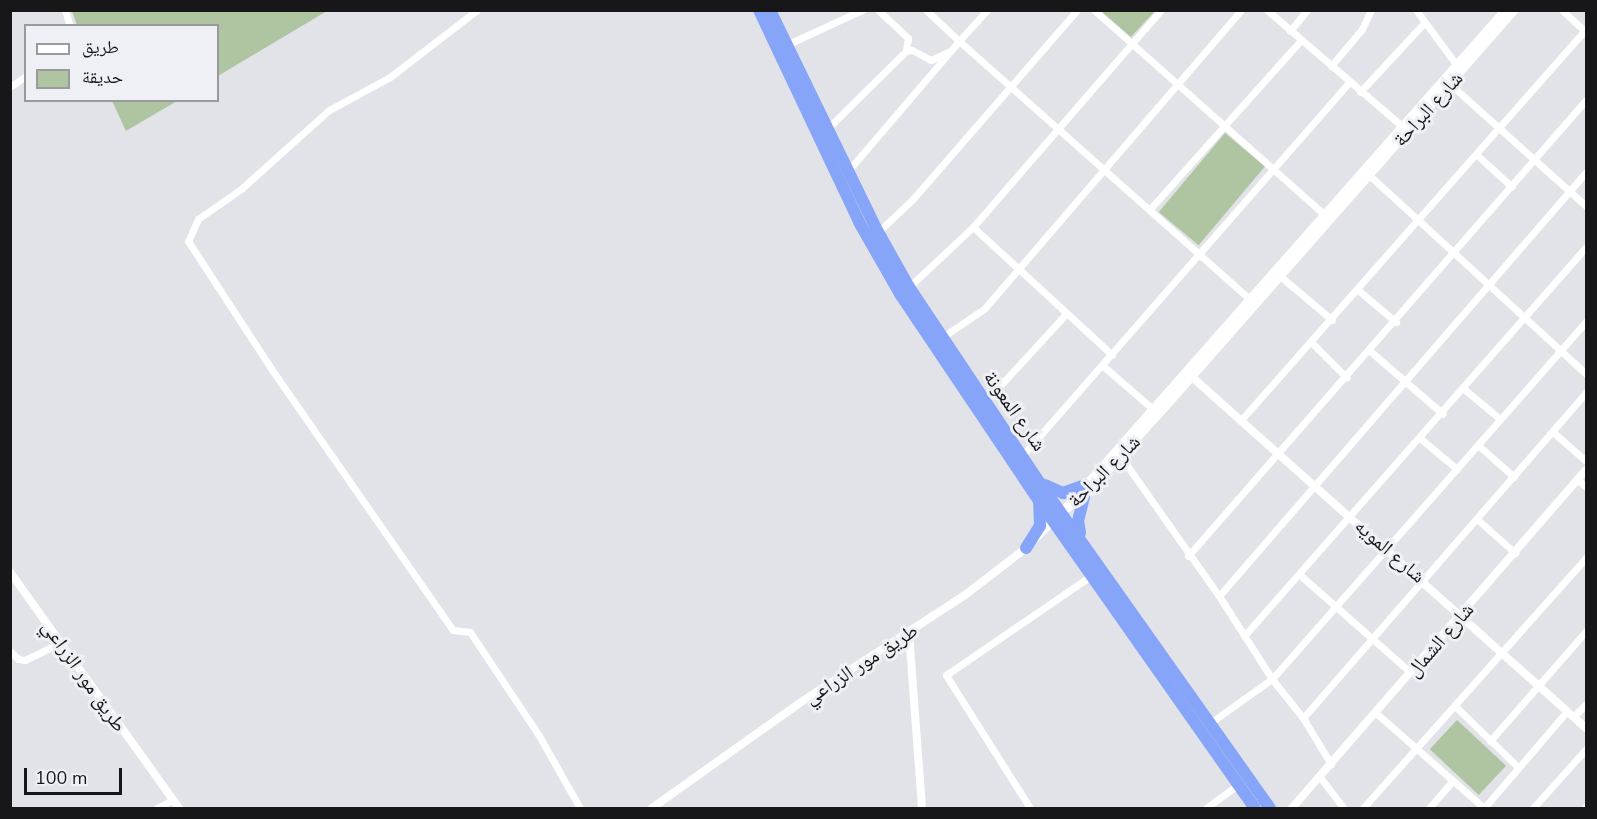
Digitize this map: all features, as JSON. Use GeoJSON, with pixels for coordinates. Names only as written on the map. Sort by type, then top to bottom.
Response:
{"type":"FeatureCollection","features":[{"type":"Feature","properties":{"kind":"highway","name":"شارع المعونة"},"geometry":{"type":"LineString","coordinates":[[759,10],[884,268],[1053,522],[1221,750],[1270,808]]}},
{"type":"Feature","properties":{"kind":"highway","name":"شارع المعونة"},"geometry":{"type":"LineString","coordinates":[[770,10],[878,232],[909,287],[1039,482],[1082,537],[1210,723],[1249,806]]}},
{"type":"Feature","properties":{"kind":"highway"},"geometry":{"type":"LineString","coordinates":[[1039,482],[1058,493],[1084,491],[1078,521],[1082,537]]}},
{"type":"Feature","properties":{"kind":"highway"},"geometry":{"type":"LineString","coordinates":[[1026,548],[1040,526],[1039,501]]}},
{"type":"Feature","properties":{"kind":"street"},"geometry":{"type":"LineString","coordinates":[[477,10],[384,81],[329,110],[241,189],[198,219],[188,241],[270,367],[453,630],[470,632],[538,734],[580,808]]}},
{"type":"Feature","properties":{"kind":"street"},"geometry":{"type":"LineString","coordinates":[[786,45],[862,10]]}},
{"type":"Feature","properties":{"kind":"street"},"geometry":{"type":"LineString","coordinates":[[878,10],[908,38],[906,51]]}},
{"type":"Feature","properties":{"kind":"street"},"geometry":{"type":"LineString","coordinates":[[926,10],[1250,299]]}},
{"type":"Feature","properties":{"kind":"street"},"geometry":{"type":"LineString","coordinates":[[848,171],[987,10]]}},
{"type":"Feature","properties":{"kind":"street"},"geometry":{"type":"LineString","coordinates":[[878,232],[899,215],[1077,10]]}},
{"type":"Feature","properties":{"kind":"street"},"geometry":{"type":"LineString","coordinates":[[1094,10],[1324,214]]}},
{"type":"Feature","properties":{"kind":"street"},"geometry":{"type":"LineString","coordinates":[[909,287],[973,227],[1161,10]]}},
{"type":"Feature","properties":{"kind":"street"},"geometry":{"type":"LineString","coordinates":[[941,338],[981,312],[1106,171],[1242,10]]}},
{"type":"Feature","properties":{"kind":"street"},"geometry":{"type":"LineString","coordinates":[[1267,10],[1403,127]]}},
{"type":"Feature","properties":{"kind":"street"},"geometry":{"type":"LineString","coordinates":[[1290,30],[1307,10]]}},
{"type":"Feature","properties":{"kind":"street"},"geometry":{"type":"LineString","coordinates":[[1331,66],[1362,29],[1371,10]]}},
{"type":"Feature","properties":{"kind":"street","name":"شارع البراحة"},"geometry":{"type":"LineString","coordinates":[[1063,511],[1120,457],[1192,377],[1450,84],[1459,68],[1505,10]]}},
{"type":"Feature","properties":{"kind":"street","name":"شارع البراحة"},"geometry":{"type":"LineString","coordinates":[[1084,491],[1324,214],[1515,10]]}},
{"type":"Feature","properties":{"kind":"street"},"geometry":{"type":"LineString","coordinates":[[1241,420],[1312,343],[1586,30],[1563,10]]}},
{"type":"Feature","properties":{"kind":"street"},"geometry":{"type":"LineString","coordinates":[[1360,92],[1421,15],[1459,68]]}},
{"type":"Feature","properties":{"kind":"street"},"geometry":{"type":"LineString","coordinates":[[1150,209],[1301,40]]}},
{"type":"Feature","properties":{"kind":"street"},"geometry":{"type":"LineString","coordinates":[[827,129],[906,51],[912,50],[931,60],[952,50]]}},
{"type":"Feature","properties":{"kind":"street"},"geometry":{"type":"LineString","coordinates":[[10,87],[24,77]]}},
{"type":"Feature","properties":{"kind":"street"},"geometry":{"type":"LineString","coordinates":[[1022,456],[1103,366],[1197,253],[1349,82]]}},
{"type":"Feature","properties":{"kind":"street"},"geometry":{"type":"LineString","coordinates":[[1450,84],[1587,206]]}},
{"type":"Feature","properties":{"kind":"street"},"geometry":{"type":"LineString","coordinates":[[1188,556],[1347,378],[1587,100]]}},
{"type":"Feature","properties":{"kind":"street"},"geometry":{"type":"LineString","coordinates":[[1477,155],[1512,187]]}},
{"type":"Feature","properties":{"kind":"street"},"geometry":{"type":"LineString","coordinates":[[1219,596],[1313,484],[1406,382],[1587,172]]}},
{"type":"Feature","properties":{"kind":"street"},"geometry":{"type":"LineString","coordinates":[[1369,175],[1453,256],[1489,285],[1587,374]]}},
{"type":"Feature","properties":{"kind":"street"},"geometry":{"type":"LineString","coordinates":[[973,227],[1018,271],[1112,355]]}},
{"type":"Feature","properties":{"kind":"street"},"geometry":{"type":"LineString","coordinates":[[1244,636],[1585,253]]}},
{"type":"Feature","properties":{"kind":"street"},"geometry":{"type":"LineString","coordinates":[[1280,276],[1332,320]]}},
{"type":"Feature","properties":{"kind":"street"},"geometry":{"type":"LineString","coordinates":[[1358,290],[1395,322]]}},
{"type":"Feature","properties":{"kind":"street"},"geometry":{"type":"LineString","coordinates":[[985,402],[1066,314]]}},
{"type":"Feature","properties":{"kind":"street"},"geometry":{"type":"LineString","coordinates":[[1210,723],[1272,680],[1587,321]]}},
{"type":"Feature","properties":{"kind":"street"},"geometry":{"type":"LineString","coordinates":[[1312,343],[1347,378]]}},
{"type":"Feature","properties":{"kind":"street"},"geometry":{"type":"LineString","coordinates":[[1370,351],[1443,414]]}},
{"type":"Feature","properties":{"kind":"street"},"geometry":{"type":"LineString","coordinates":[[1103,366],[1153,409]]}},
{"type":"Feature","properties":{"kind":"street","name":"شارع المويه"},"geometry":{"type":"LineString","coordinates":[[1192,377],[1423,579],[1587,728]]}},
{"type":"Feature","properties":{"kind":"street"},"geometry":{"type":"LineString","coordinates":[[1464,389],[1500,419]]}},
{"type":"Feature","properties":{"kind":"street"},"geometry":{"type":"LineString","coordinates":[[1304,717],[1423,579],[1554,433],[1587,392]]}},
{"type":"Feature","properties":{"kind":"street"},"geometry":{"type":"LineString","coordinates":[[1554,433],[1587,461]]}},
{"type":"Feature","properties":{"kind":"street"},"geometry":{"type":"LineString","coordinates":[[1421,439],[1457,469]]}},
{"type":"Feature","properties":{"kind":"street"},"geometry":{"type":"LineString","coordinates":[[1478,445],[1514,477]]}},
{"type":"Feature","properties":{"kind":"street"},"geometry":{"type":"LineString","coordinates":[[1120,457],[1188,556],[1219,596],[1272,680],[1304,717],[1331,764]]}},
{"type":"Feature","properties":{"kind":"street","name":"شارع الشمال"},"geometry":{"type":"LineString","coordinates":[[1292,808],[1587,470]]}},
{"type":"Feature","properties":{"kind":"street"},"geometry":{"type":"LineString","coordinates":[[1578,480],[1587,486]]}},
{"type":"Feature","properties":{"kind":"street","name":"طريق مور الزراعي"},"geometry":{"type":"LineString","coordinates":[[652,808],[801,702],[909,634],[1026,548],[1063,511]]}},
{"type":"Feature","properties":{"kind":"street"},"geometry":{"type":"LineString","coordinates":[[1478,520],[1515,553]]}},
{"type":"Feature","properties":{"kind":"street"},"geometry":{"type":"LineString","coordinates":[[1363,808],[1587,558]]}},
{"type":"Feature","properties":{"kind":"street","name":"طريق مور الزراعي"},"geometry":{"type":"LineString","coordinates":[[10,572],[179,808]]}},
{"type":"Feature","properties":{"kind":"street"},"geometry":{"type":"LineString","coordinates":[[1030,808],[946,675],[1092,575]]}},
{"type":"Feature","properties":{"kind":"street"},"geometry":{"type":"LineString","coordinates":[[1300,575],[1374,638],[1411,674]]}},
{"type":"Feature","properties":{"kind":"street"},"geometry":{"type":"LineString","coordinates":[[1490,741],[1587,631]]}},
{"type":"Feature","properties":{"kind":"street"},"geometry":{"type":"LineString","coordinates":[[909,634],[922,808]]}},
{"type":"Feature","properties":{"kind":"street"},"geometry":{"type":"LineString","coordinates":[[10,651],[18,659],[25,660],[60,643]]}},
{"type":"Feature","properties":{"kind":"street"},"geometry":{"type":"LineString","coordinates":[[1376,713],[1484,808],[1518,767],[1571,713],[1587,704]]}},
{"type":"Feature","properties":{"kind":"street"},"geometry":{"type":"LineString","coordinates":[[1455,706],[1518,767]]}},
{"type":"Feature","properties":{"kind":"street"},"geometry":{"type":"LineString","coordinates":[[1533,808],[1587,748]]}},
{"type":"Feature","properties":{"kind":"street"},"geometry":{"type":"LineString","coordinates":[[1320,777],[1343,808]]}},
{"type":"Feature","properties":{"kind":"street"},"geometry":{"type":"LineString","coordinates":[[1429,808],[1452,782]]}},
{"type":"Feature","properties":{"kind":"street"},"geometry":{"type":"LineString","coordinates":[[1206,808],[1238,785]]}},
{"type":"Feature","properties":{"kind":"street"},"geometry":{"type":"LineString","coordinates":[[157,808],[172,800]]}},
{"type":"Feature","properties":{"kind":"green space"},"geometry":{"type":"Polygon","coordinates":[[[72,10],[327,11],[219,75],[219,24],[77,24],[72,10]]]}},
{"type":"Feature","properties":{"kind":"green space"},"geometry":{"type":"Polygon","coordinates":[[[1101,11],[1155,11],[1131,37],[1101,11]]]}},
{"type":"Feature","properties":{"kind":"green space"},"geometry":{"type":"Polygon","coordinates":[[[112,102],[175,102],[126,131],[112,102]]]}},
{"type":"Feature","properties":{"kind":"green space"},"geometry":{"type":"Polygon","coordinates":[[[1225,133],[1265,166],[1199,245],[1159,212],[1225,133]]]}},
{"type":"Feature","properties":{"kind":"green space"},"geometry":{"type":"Polygon","coordinates":[[[1457,720],[1506,766],[1479,795],[1430,749],[1457,720]]]}}]}
